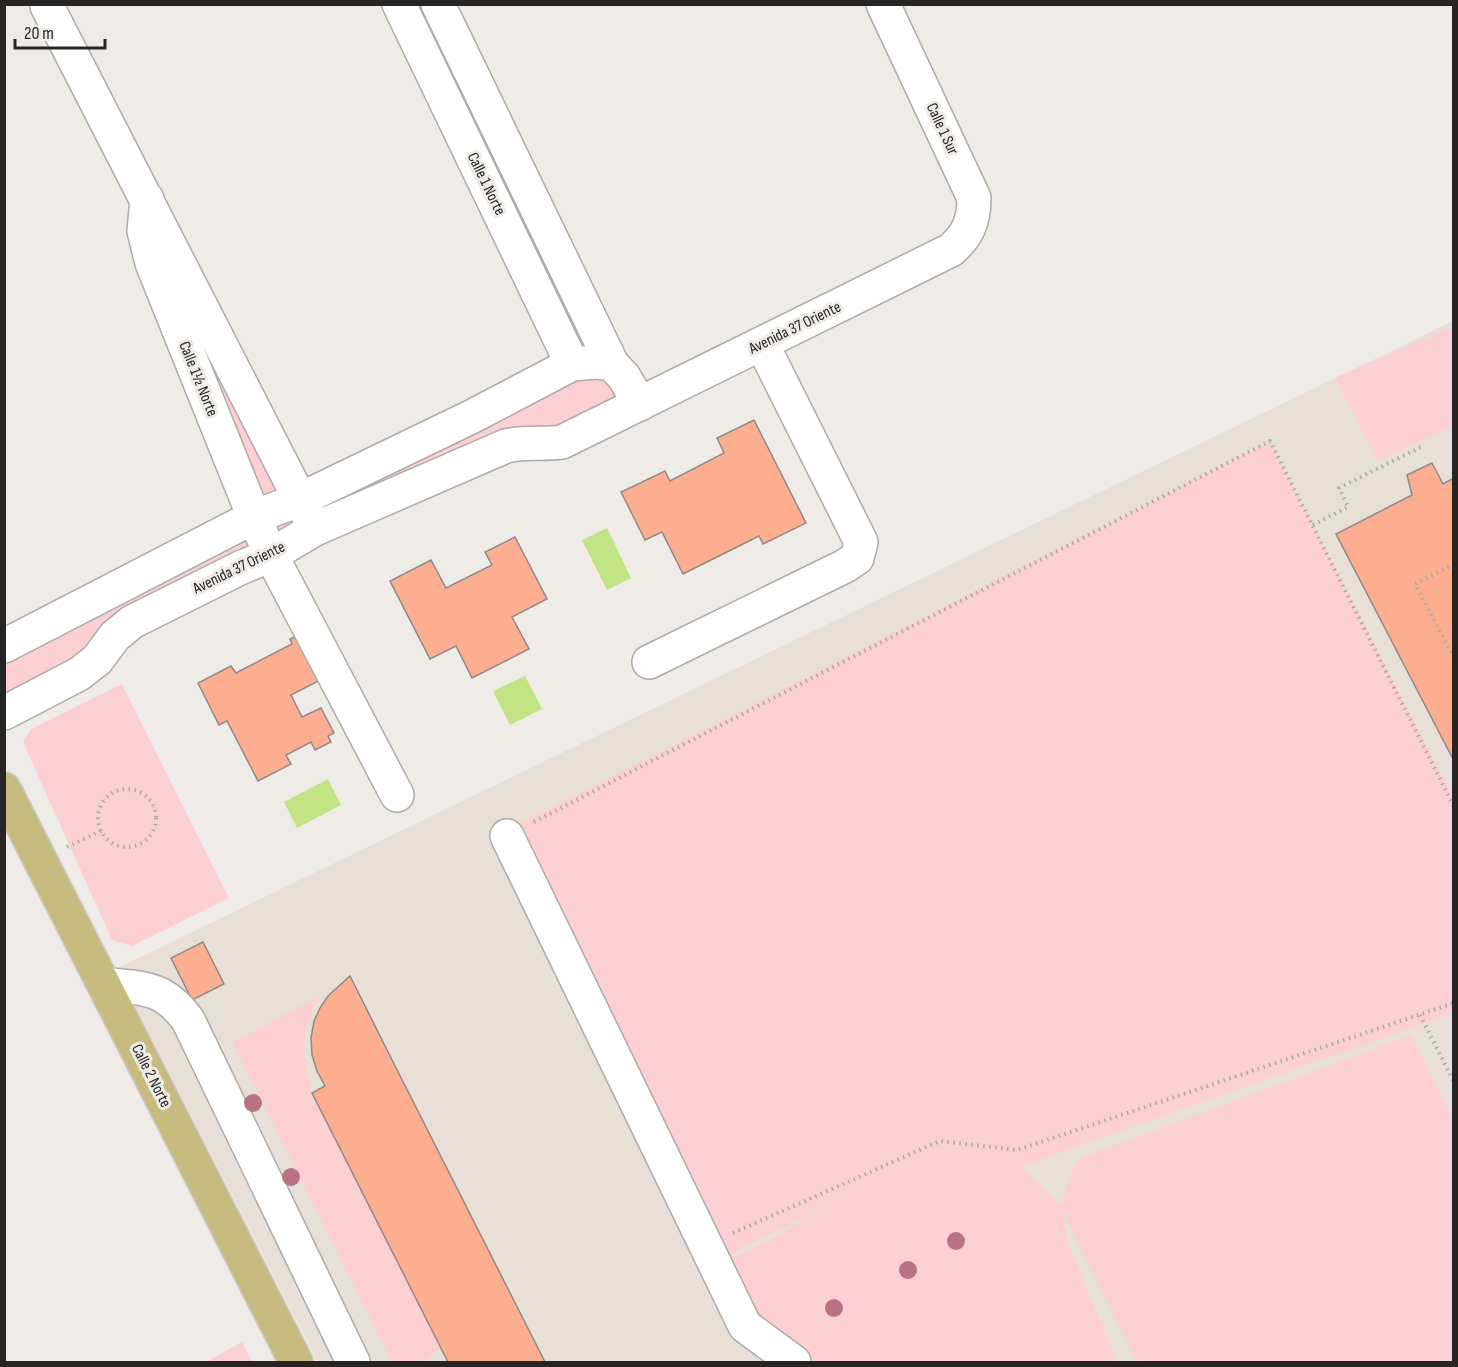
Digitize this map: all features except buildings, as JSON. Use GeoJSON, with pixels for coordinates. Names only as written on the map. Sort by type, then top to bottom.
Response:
{"type":"FeatureCollection","features":[{"type":"Feature","properties":{"kind":"main road","name":"Calle 2 Norte"},"geometry":{"type":"LineString","coordinates":[[4,789],[296,1362]]}},
{"type":"Feature","properties":{"kind":"street","name":"Calle 1 Norte"},"geometry":{"type":"LineString","coordinates":[[399,4],[572,364]]}},
{"type":"Feature","properties":{"kind":"street"},"geometry":{"type":"LineString","coordinates":[[438,4],[612,364],[624,377],[640,404]]}},
{"type":"Feature","properties":{"kind":"street","name":"Calle 1 Sur"},"geometry":{"type":"LineString","coordinates":[[883,4],[974,198],[974,213],[970,229],[962,241],[951,250]]}},
{"type":"Feature","properties":{"kind":"street","name":"Calle 1½ Norte"},"geometry":{"type":"LineString","coordinates":[[47,6],[315,529]]}},
{"type":"Feature","properties":{"kind":"street","name":"Calle 1½ Norte"},"geometry":{"type":"LineString","coordinates":[[147,199],[144,231],[152,263],[254,517],[271,555],[397,795]]}},
{"type":"Feature","properties":{"kind":"street","name":"Avenida 37 Oriente"},"geometry":{"type":"LineString","coordinates":[[4,713],[79,674],[97,660],[115,636],[132,622],[271,555],[315,529],[492,452],[516,444],[562,442],[951,250]]}},
{"type":"Feature","properties":{"kind":"street"},"geometry":{"type":"LineString","coordinates":[[649,662],[858,558],[861,542],[762,344]]}},
{"type":"Feature","properties":{"kind":"street"},"geometry":{"type":"LineString","coordinates":[[4,646],[254,517],[301,499],[471,417],[572,364],[597,362],[612,364]]}},
{"type":"Feature","properties":{"kind":"street"},"geometry":{"type":"LineString","coordinates":[[471,417],[492,452]]}},
{"type":"Feature","properties":{"kind":"street"},"geometry":{"type":"LineString","coordinates":[[507,836],[745,1326],[794,1362]]}},
{"type":"Feature","properties":{"kind":"street"},"geometry":{"type":"LineString","coordinates":[[104,984],[151,990],[169,998],[188,1020],[353,1362]]}},
{"type":"Feature","properties":{"kind":"path"},"geometry":{"type":"LineString","coordinates":[[507,836],[1270,441],[1454,807]]}},
{"type":"Feature","properties":{"kind":"path"},"geometry":{"type":"LineString","coordinates":[[1313,525],[1348,507],[1339,488],[1423,446]]}},
{"type":"Feature","properties":{"kind":"path"},"geometry":{"type":"LineString","coordinates":[[1454,564],[1415,584],[1454,658]]}},
{"type":"Feature","properties":{"kind":"path"},"geometry":{"type":"LineString","coordinates":[[129,789],[146,796],[155,813],[152,832],[138,844],[118,845],[110,841],[103,835],[98,817],[99,808],[104,800],[111,794],[129,789]]}},
{"type":"Feature","properties":{"kind":"path"},"geometry":{"type":"LineString","coordinates":[[705,1246],[940,1141],[1017,1150],[1454,1003]]}},
{"type":"Feature","properties":{"kind":"path"},"geometry":{"type":"LineString","coordinates":[[1420,1015],[1454,1082]]}},
{"type":"Feature","properties":{"kind":"shaded area"},"geometry":{"type":"Polygon","coordinates":[[[399,5],[438,5],[640,404],[315,529],[5,713],[5,647],[272,513],[152,263],[301,499],[572,364],[399,5]]]}},
{"type":"Feature","properties":{"kind":"shaded area"},"geometry":{"type":"Polygon","coordinates":[[[1453,321],[1453,1362],[318,1362],[116,969],[1453,321]]]}},
{"type":"Feature","properties":{"kind":"shaded area"},"geometry":{"type":"Polygon","coordinates":[[[1453,327],[1453,425],[1378,461],[1335,378],[1453,327]]]}},
{"type":"Feature","properties":{"kind":"shaded area"},"geometry":{"type":"Polygon","coordinates":[[[1270,441],[1453,798],[1453,1013],[1020,1167],[1060,1204],[1078,1159],[1411,1035],[1453,1119],[1453,1362],[1138,1362],[1061,1208],[1069,1247],[1117,1362],[785,1362],[741,1330],[499,834],[1270,441]],[[840,1200],[717,1262],[747,1252],[840,1200]]]}},
{"type":"Feature","properties":{"kind":"shaded area"},"geometry":{"type":"Polygon","coordinates":[[[607,528],[631,578],[607,590],[582,540],[607,528]]]}},
{"type":"Feature","properties":{"kind":"shaded area"},"geometry":{"type":"Polygon","coordinates":[[[525,676],[542,709],[510,725],[493,691],[525,676]]]}},
{"type":"Feature","properties":{"kind":"shaded area"},"geometry":{"type":"Polygon","coordinates":[[[122,684],[229,898],[132,946],[112,940],[23,742],[31,729],[122,684]]]}},
{"type":"Feature","properties":{"kind":"shaded area"},"geometry":{"type":"Polygon","coordinates":[[[328,779],[341,805],[297,828],[284,802],[328,779]]]}},
{"type":"Feature","properties":{"kind":"shaded area"},"geometry":{"type":"Polygon","coordinates":[[[318,997],[305,1033],[304,1056],[308,1080],[312,1093],[441,1348],[424,1362],[392,1362],[233,1042],[318,997]]]}},
{"type":"Feature","properties":{"kind":"shaded area"},"geometry":{"type":"Polygon","coordinates":[[[242,1342],[252,1362],[206,1362],[242,1342]]]}}]}
